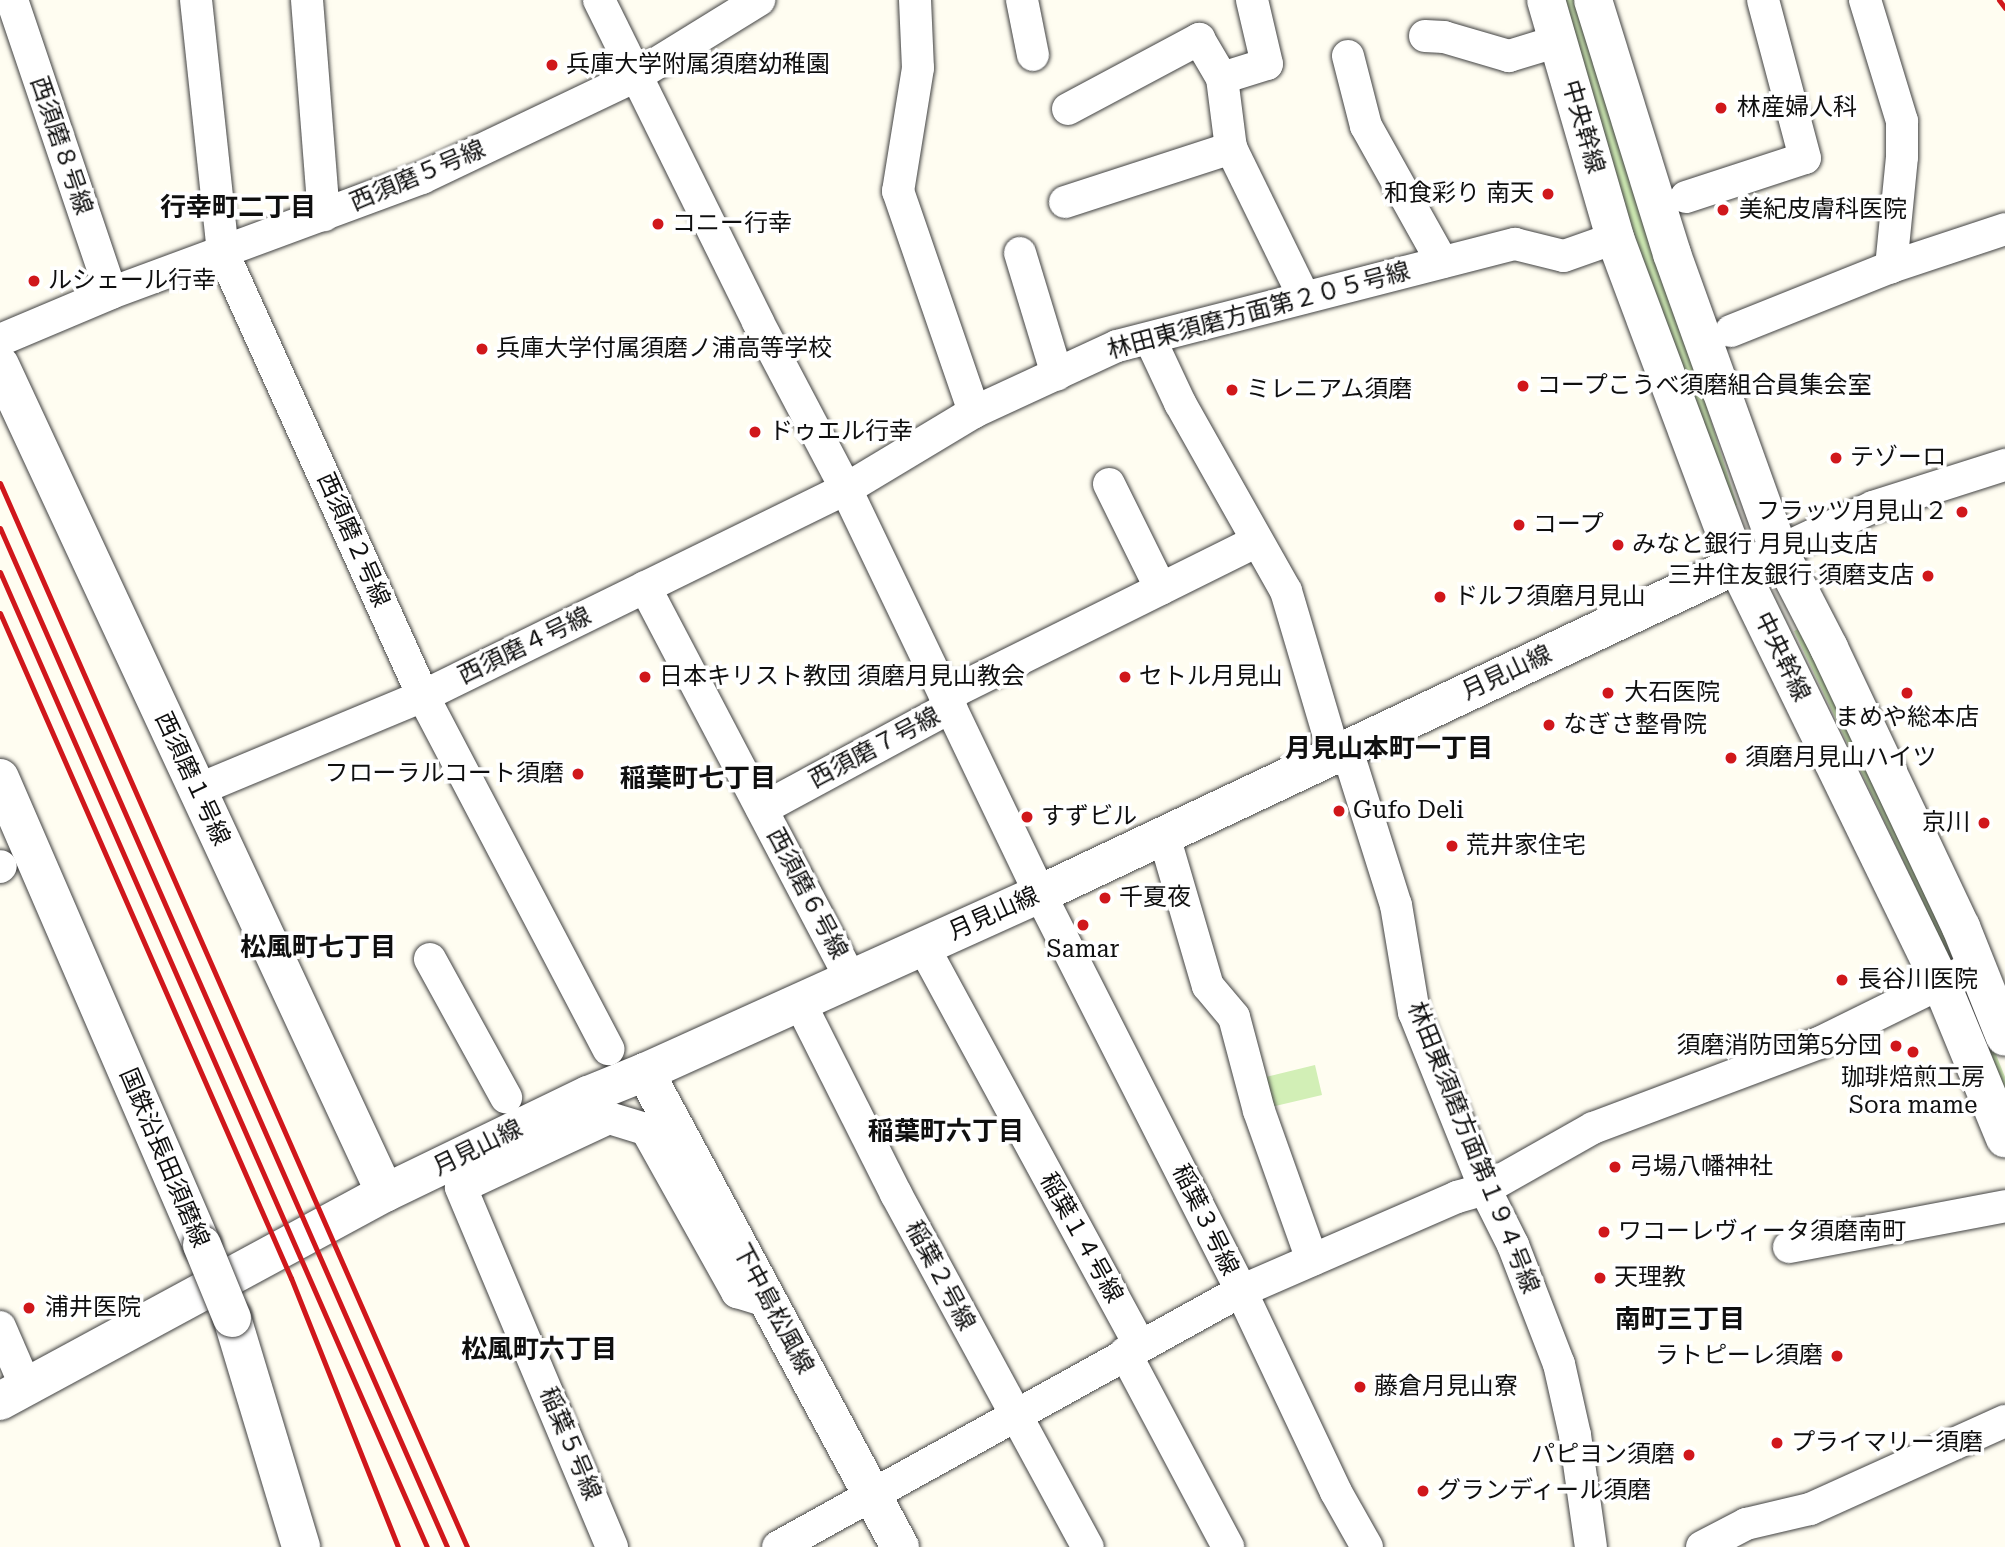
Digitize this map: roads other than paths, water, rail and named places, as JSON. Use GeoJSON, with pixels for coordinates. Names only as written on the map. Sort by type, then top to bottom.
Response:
{"type":"FeatureCollection","features":[{"type":"Feature","properties":{"kind":"street","name":"西須磨８号線"},"geometry":{"type":"LineString","coordinates":[[12,0],[111,293]]}},
{"type":"Feature","properties":{"kind":"street","name":"西須磨２号線"},"geometry":{"type":"LineString","coordinates":[[197,0],[223,253],[423,696],[608,1049]]}},
{"type":"Feature","properties":{"kind":"street"},"geometry":{"type":"LineString","coordinates":[[307,0],[324,215]]}},
{"type":"Feature","properties":{"kind":"street","name":"稲葉３号線"},"geometry":{"type":"LineString","coordinates":[[598,0],[758,322],[846,489],[1040,894],[1241,1291],[1336,1492],[1367,1547]]}},
{"type":"Feature","properties":{"kind":"street","name":"西須磨５号線"},"geometry":{"type":"LineString","coordinates":[[0,341],[111,293],[422,178],[636,76],[759,0]]}},
{"type":"Feature","properties":{"kind":"street"},"geometry":{"type":"LineString","coordinates":[[915,0],[918,68],[898,191],[974,412]]}},
{"type":"Feature","properties":{"kind":"street"},"geometry":{"type":"LineString","coordinates":[[1022,0],[1033,55]]}},
{"type":"Feature","properties":{"kind":"street"},"geometry":{"type":"LineString","coordinates":[[1222,78],[1267,64],[1252,0]]}},
{"type":"Feature","properties":{"kind":"street","name":"中央幹線"},"geometry":{"type":"LineString","coordinates":[[1546,0],[1615,238],[1737,565],[1941,983],[2005,1138]]}},
{"type":"Feature","properties":{"kind":"street","name":"中央幹線"},"geometry":{"type":"LineString","coordinates":[[1593,0],[1672,254],[1779,551],[1829,648],[1977,966],[2005,1037]]}},
{"type":"Feature","properties":{"kind":"street"},"geometry":{"type":"LineString","coordinates":[[1686,197],[1805,158],[1763,0]]}},
{"type":"Feature","properties":{"kind":"street"},"geometry":{"type":"LineString","coordinates":[[1864,0],[1902,121],[1902,157],[1892,267]]}},
{"type":"Feature","properties":{"kind":"street"},"geometry":{"type":"LineString","coordinates":[[1425,36],[1444,37],[1509,55],[1558,41]]}},
{"type":"Feature","properties":{"kind":"street"},"geometry":{"type":"LineString","coordinates":[[1068,109],[1199,39],[1222,78],[1231,148],[1304,297]]}},
{"type":"Feature","properties":{"kind":"street"},"geometry":{"type":"LineString","coordinates":[[1348,56],[1366,127],[1442,262]]}},
{"type":"Feature","properties":{"kind":"street"},"geometry":{"type":"LineString","coordinates":[[1065,202],[1231,148]]}},
{"type":"Feature","properties":{"kind":"street"},"geometry":{"type":"LineString","coordinates":[[1731,331],[1892,267],[2005,229]]}},
{"type":"Feature","properties":{"kind":"street","name":"林田東須磨方面第２０５号線"},"geometry":{"type":"LineString","coordinates":[[846,489],[974,412],[1117,346],[1515,244],[1564,256],[1615,238]]}},
{"type":"Feature","properties":{"kind":"street"},"geometry":{"type":"LineString","coordinates":[[1020,253],[1056,375]]}},
{"type":"Feature","properties":{"kind":"street","name":"林田東須磨方面第１９４号線"},"geometry":{"type":"LineString","coordinates":[[1150,339],[1180,402],[1286,591],[1396,905],[1414,1012],[1485,1189],[1513,1245],[1559,1364],[1575,1435],[1591,1547]]}},
{"type":"Feature","properties":{"kind":"street","name":"西須磨１号線"},"geometry":{"type":"LineString","coordinates":[[0,365],[385,1193]]}},
{"type":"Feature","properties":{"kind":"street","name":"月見山線"},"geometry":{"type":"LineString","coordinates":[[13,1394],[385,1193],[588,1095],[645,1072],[1040,894],[1737,565],[1779,551],[1873,507],[2005,465]]}},
{"type":"Feature","properties":{"kind":"street"},"geometry":{"type":"LineString","coordinates":[[1109,484],[1161,589]]}},
{"type":"Feature","properties":{"kind":"street","name":"西須磨４号線"},"geometry":{"type":"LineString","coordinates":[[197,790],[423,696],[846,489]]}},
{"type":"Feature","properties":{"kind":"street","name":"西須磨７号線"},"geometry":{"type":"LineString","coordinates":[[762,809],[948,701],[1257,541]]}},
{"type":"Feature","properties":{"kind":"street","name":"西須磨６号線"},"geometry":{"type":"LineString","coordinates":[[645,587],[851,979]]}},
{"type":"Feature","properties":{"kind":"street","name":"国鉄沿長田須磨線"},"geometry":{"type":"LineString","coordinates":[[0,778],[232,1318],[301,1547]]}},
{"type":"Feature","properties":{"kind":"street"},"geometry":{"type":"LineString","coordinates":[[1164,836],[1208,986],[1234,1017],[1259,1111],[1312,1260]]}},
{"type":"Feature","properties":{"kind":"street","name":"稲葉１４号線"},"geometry":{"type":"LineString","coordinates":[[923,946],[1132,1350],[1228,1547]]}},
{"type":"Feature","properties":{"kind":"street"},"geometry":{"type":"LineString","coordinates":[[430,959],[506,1097]]}},
{"type":"Feature","properties":{"kind":"street"},"geometry":{"type":"LineString","coordinates":[[778,1547],[873,1497],[1241,1291],[1457,1197],[1485,1189],[1593,1128],[1819,1043],[1977,966]]}},
{"type":"Feature","properties":{"kind":"street","name":"稲葉２号線"},"geometry":{"type":"LineString","coordinates":[[799,1001],[896,1194],[1088,1547]]}},
{"type":"Feature","properties":{"kind":"street","name":"下中島松風線"},"geometry":{"type":"LineString","coordinates":[[645,1072],[900,1547]]}},
{"type":"Feature","properties":{"kind":"street","name":"稲葉５号線"},"geometry":{"type":"LineString","coordinates":[[612,1547],[461,1187],[609,1118],[646,1129],[737,1292],[769,1302]]}},
{"type":"Feature","properties":{"kind":"street"},"geometry":{"type":"LineString","coordinates":[[1789,1247],[2005,1206]]}},
{"type":"Feature","properties":{"kind":"street"},"geometry":{"type":"LineString","coordinates":[[0,1327],[13,1394]]}},
{"type":"Feature","properties":{"kind":"street"},"geometry":{"type":"LineString","coordinates":[[1702,1547],[1746,1524],[1810,1509],[2005,1421]]}},
{"type":"Feature","properties":{"kind":"railway"},"geometry":{"type":"LineString","coordinates":[[1999,0],[2005,8]]}},
{"type":"Feature","properties":{"kind":"railway"},"geometry":{"type":"LineString","coordinates":[[0,483],[467,1547]]}},
{"type":"Feature","properties":{"kind":"railway"},"geometry":{"type":"LineString","coordinates":[[0,528],[447,1547]]}},
{"type":"Feature","properties":{"kind":"railway"},"geometry":{"type":"LineString","coordinates":[[0,572],[427,1547]]}},
{"type":"Feature","properties":{"kind":"railway"},"geometry":{"type":"LineString","coordinates":[[0,613],[291,1278],[398,1547]]}},
{"type":"Feature","properties":{"kind":"place","name":"兵庫大学附属須磨幼稚園"},"geometry":{"type":"Point","coordinates":[552,65]}},
{"type":"Feature","properties":{"kind":"place","name":"林産婦人科"},"geometry":{"type":"Point","coordinates":[1721,108]}},
{"type":"Feature","properties":{"kind":"place","name":"和食彩り 南天"},"geometry":{"type":"Point","coordinates":[1548,194]}},
{"type":"Feature","properties":{"kind":"place","name":"美紀皮膚科医院"},"geometry":{"type":"Point","coordinates":[1723,210]}},
{"type":"Feature","properties":{"kind":"place","name":"コニー行幸"},"geometry":{"type":"Point","coordinates":[658,224]}},
{"type":"Feature","properties":{"kind":"place","name":"ルシェール行幸"},"geometry":{"type":"Point","coordinates":[34,281]}},
{"type":"Feature","properties":{"kind":"place","name":"兵庫大学付属須磨ノ浦高等学校"},"geometry":{"type":"Point","coordinates":[482,349]}},
{"type":"Feature","properties":{"kind":"place","name":"コープこうべ須磨組合員集会室"},"geometry":{"type":"Point","coordinates":[1523,386]}},
{"type":"Feature","properties":{"kind":"place","name":"ミレニアム須磨"},"geometry":{"type":"Point","coordinates":[1232,390]}},
{"type":"Feature","properties":{"kind":"place","name":"ドゥエル行幸"},"geometry":{"type":"Point","coordinates":[755,432]}},
{"type":"Feature","properties":{"kind":"place","name":"テゾーロ"},"geometry":{"type":"Point","coordinates":[1836,458]}},
{"type":"Feature","properties":{"kind":"place","name":"フラッツ月見山２"},"geometry":{"type":"Point","coordinates":[1962,512]}},
{"type":"Feature","properties":{"kind":"place","name":"コープ"},"geometry":{"type":"Point","coordinates":[1519,525]}},
{"type":"Feature","properties":{"kind":"place","name":"みなと銀行 月見山支店"},"geometry":{"type":"Point","coordinates":[1618,545]}},
{"type":"Feature","properties":{"kind":"place","name":"三井住友銀行 須磨支店"},"geometry":{"type":"Point","coordinates":[1928,576]}},
{"type":"Feature","properties":{"kind":"place","name":"ドルフ須磨月見山"},"geometry":{"type":"Point","coordinates":[1440,597]}},
{"type":"Feature","properties":{"kind":"place","name":"日本キリスト教団 須磨月見山教会"},"geometry":{"type":"Point","coordinates":[645,677]}},
{"type":"Feature","properties":{"kind":"place","name":"セトル月見山"},"geometry":{"type":"Point","coordinates":[1125,677]}},
{"type":"Feature","properties":{"kind":"place","name":"大石医院"},"geometry":{"type":"Point","coordinates":[1608,693]}},
{"type":"Feature","properties":{"kind":"place","name":"まめや総本店"},"geometry":{"type":"Point","coordinates":[1907,693]}},
{"type":"Feature","properties":{"kind":"place","name":"なぎさ整骨院"},"geometry":{"type":"Point","coordinates":[1549,725]}},
{"type":"Feature","properties":{"kind":"place","name":"須磨月見山ハイツ"},"geometry":{"type":"Point","coordinates":[1731,758]}},
{"type":"Feature","properties":{"kind":"place","name":"フローラルコート須磨"},"geometry":{"type":"Point","coordinates":[578,774]}},
{"type":"Feature","properties":{"kind":"place","name":"Gufo Deli"},"geometry":{"type":"Point","coordinates":[1339,811]}},
{"type":"Feature","properties":{"kind":"place","name":"すずビル"},"geometry":{"type":"Point","coordinates":[1027,817]}},
{"type":"Feature","properties":{"kind":"place","name":"京川"},"geometry":{"type":"Point","coordinates":[1984,823]}},
{"type":"Feature","properties":{"kind":"place","name":"荒井家住宅"},"geometry":{"type":"Point","coordinates":[1452,846]}},
{"type":"Feature","properties":{"kind":"place","name":"千夏夜"},"geometry":{"type":"Point","coordinates":[1105,898]}},
{"type":"Feature","properties":{"kind":"place","name":"Samar"},"geometry":{"type":"Point","coordinates":[1083,925]}},
{"type":"Feature","properties":{"kind":"place","name":"長谷川医院"},"geometry":{"type":"Point","coordinates":[1842,980]}},
{"type":"Feature","properties":{"kind":"place","name":"須磨消防団第5分団"},"geometry":{"type":"Point","coordinates":[1896,1046]}},
{"type":"Feature","properties":{"kind":"place","name":"珈琲焙煎工房 Sora mame"},"geometry":{"type":"Point","coordinates":[1913,1052]}},
{"type":"Feature","properties":{"kind":"place","name":"弓場八幡神社"},"geometry":{"type":"Point","coordinates":[1615,1167]}},
{"type":"Feature","properties":{"kind":"place","name":"ワコーレヴィータ須磨南町"},"geometry":{"type":"Point","coordinates":[1604,1232]}},
{"type":"Feature","properties":{"kind":"place","name":"天理教"},"geometry":{"type":"Point","coordinates":[1600,1278]}},
{"type":"Feature","properties":{"kind":"place","name":"浦井医院"},"geometry":{"type":"Point","coordinates":[29,1308]}},
{"type":"Feature","properties":{"kind":"place","name":"ラトピーレ須磨"},"geometry":{"type":"Point","coordinates":[1837,1356]}},
{"type":"Feature","properties":{"kind":"place","name":"藤倉月見山寮"},"geometry":{"type":"Point","coordinates":[1360,1387]}},
{"type":"Feature","properties":{"kind":"place","name":"プライマリー須磨"},"geometry":{"type":"Point","coordinates":[1777,1443]}},
{"type":"Feature","properties":{"kind":"place","name":"パピヨン須磨"},"geometry":{"type":"Point","coordinates":[1689,1455]}},
{"type":"Feature","properties":{"kind":"place","name":"グランディール須磨"},"geometry":{"type":"Point","coordinates":[1423,1491]}},
{"type":"Feature","properties":{"kind":"district","name":"行幸町二丁目"},"geometry":{"type":"Point","coordinates":[238,208]}},
{"type":"Feature","properties":{"kind":"district","name":"月見山本町一丁目"},"geometry":{"type":"Point","coordinates":[1389,749]}},
{"type":"Feature","properties":{"kind":"district","name":"稲葉町七丁目"},"geometry":{"type":"Point","coordinates":[698,779]}},
{"type":"Feature","properties":{"kind":"district","name":"松風町七丁目"},"geometry":{"type":"Point","coordinates":[318,948]}},
{"type":"Feature","properties":{"kind":"district","name":"稲葉町六丁目"},"geometry":{"type":"Point","coordinates":[946,1132]}},
{"type":"Feature","properties":{"kind":"district","name":"南町三丁目"},"geometry":{"type":"Point","coordinates":[1680,1320]}},
{"type":"Feature","properties":{"kind":"district","name":"松風町六丁目"},"geometry":{"type":"Point","coordinates":[539,1350]}}]}
